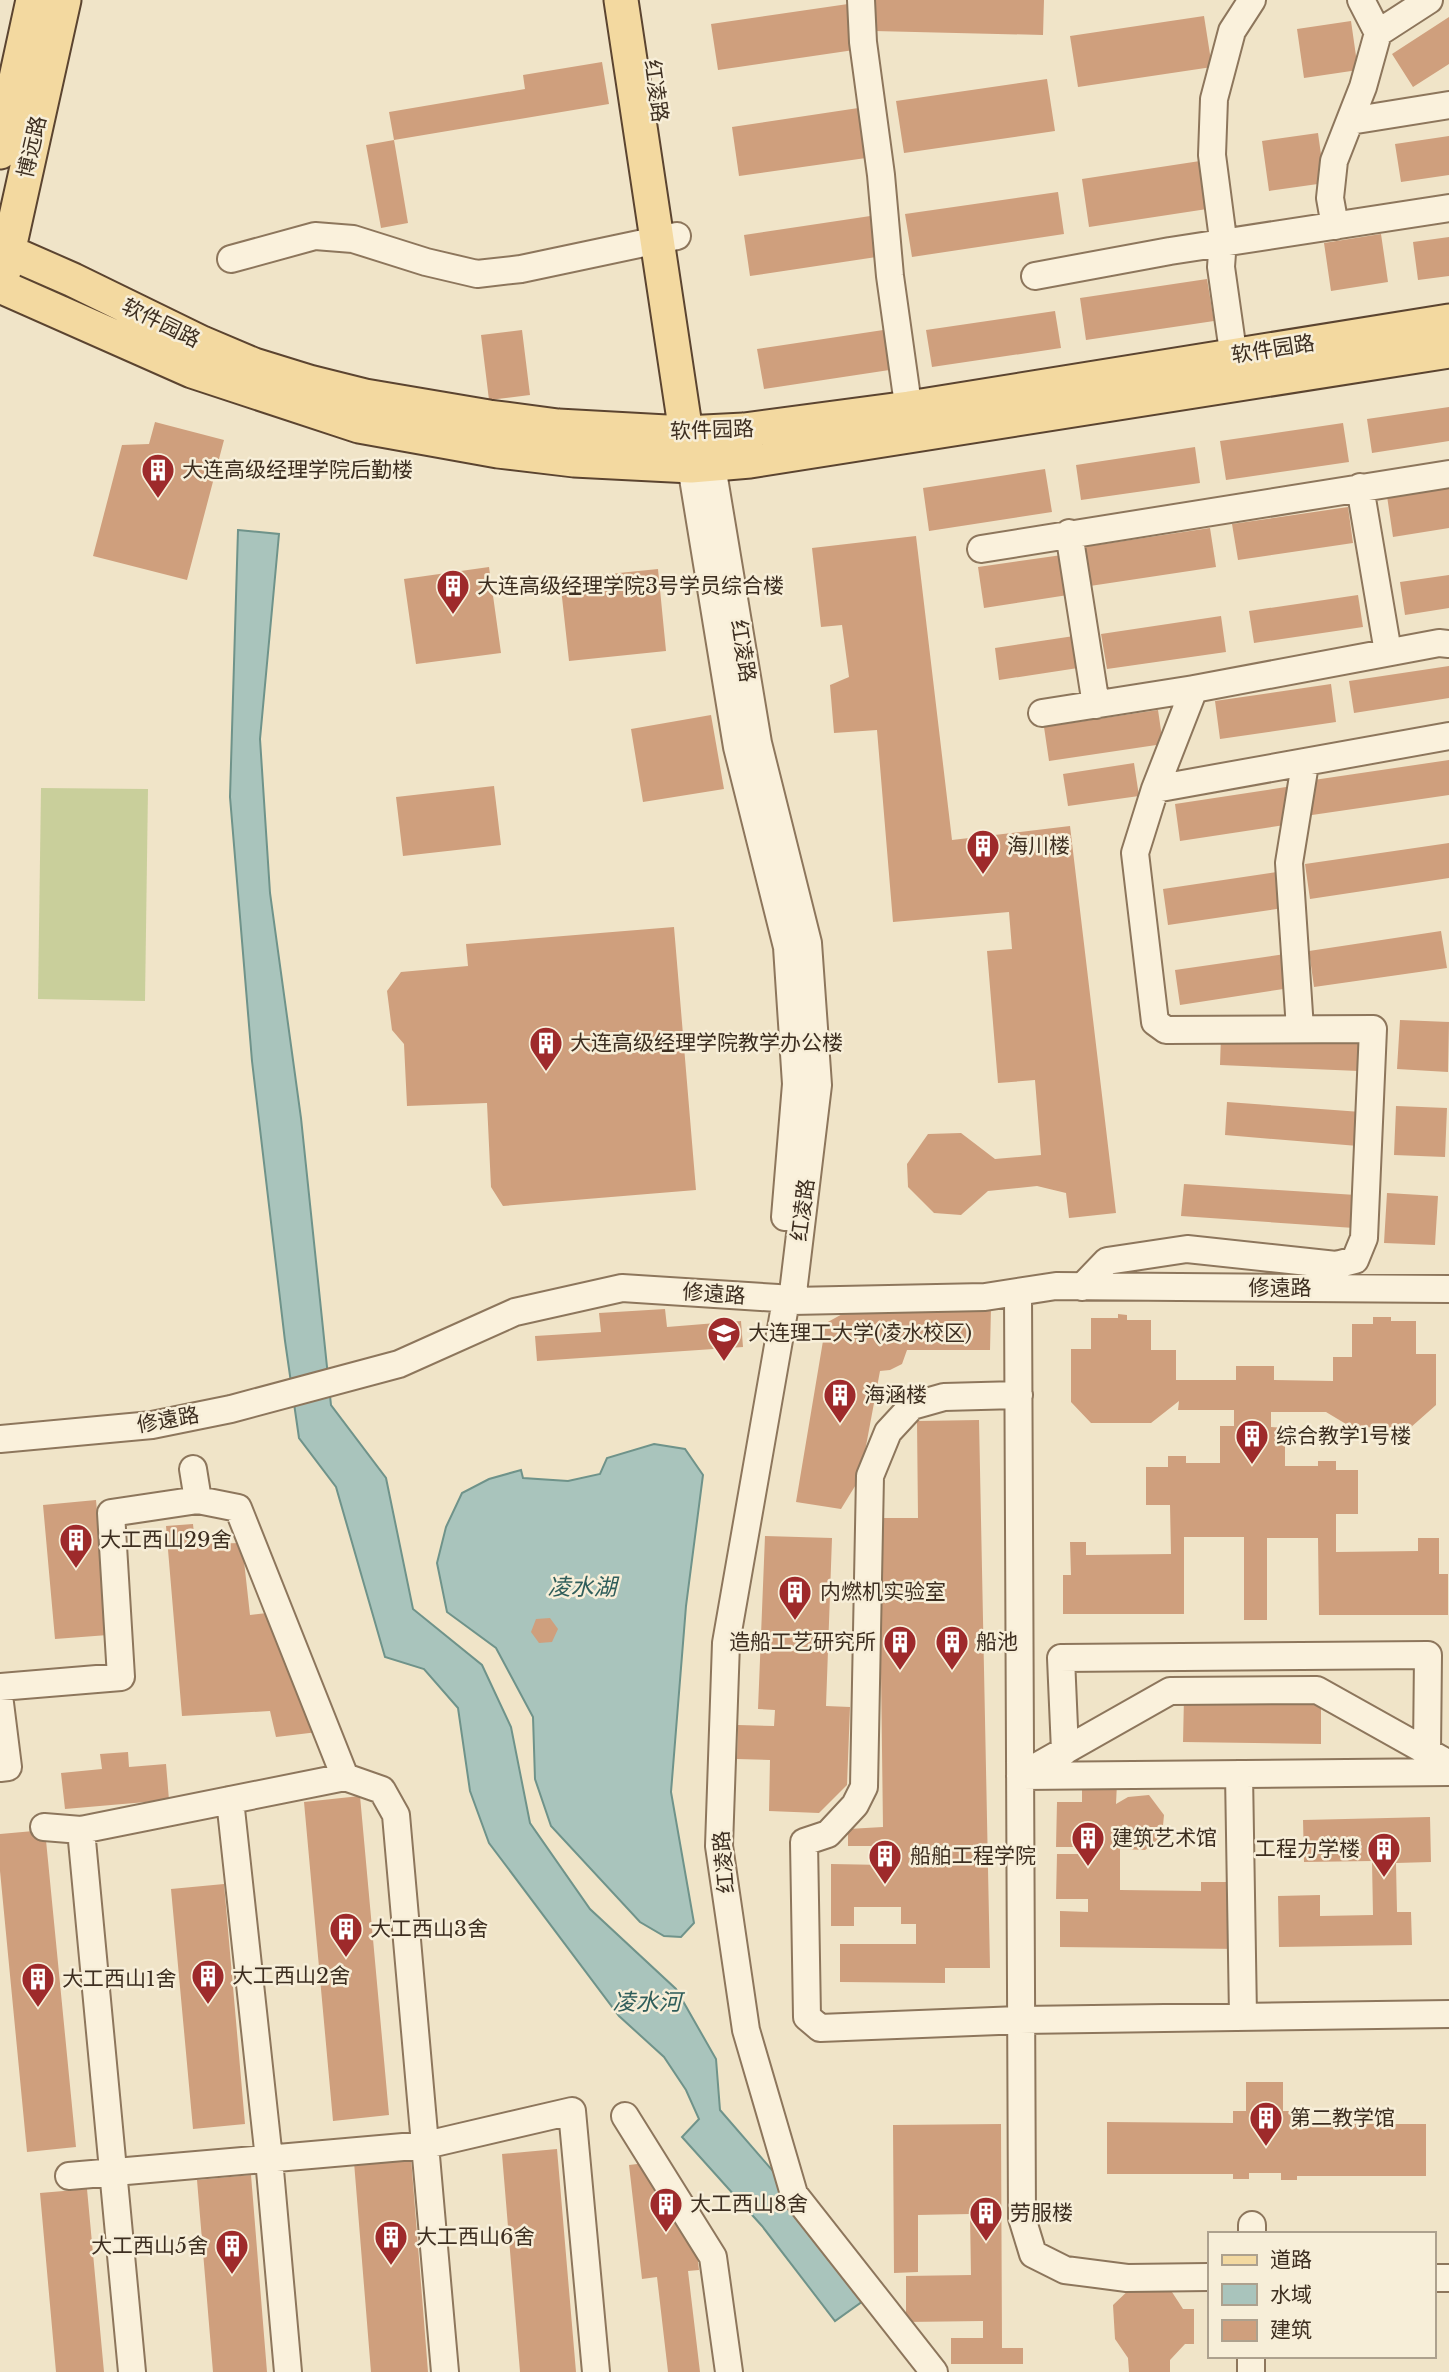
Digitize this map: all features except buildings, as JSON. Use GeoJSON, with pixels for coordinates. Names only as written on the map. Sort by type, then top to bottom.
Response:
{"type":"FeatureCollection","features":[{"type":"Feature","properties":{"kind":"main road","name":"博远路"},"geometry":{"type":"LineString","coordinates":[[0,152],[33,0]]}},
{"type":"Feature","properties":{"kind":"main road","name":"博远路"},"geometry":{"type":"LineString","coordinates":[[1,289],[4,250],[64,0]]}},
{"type":"Feature","properties":{"kind":"main road","name":"红凌路"},"geometry":{"type":"LineString","coordinates":[[621,0],[667,238],[701,466]]}},
{"type":"Feature","properties":{"kind":"main road","name":"红凌路"},"geometry":{"type":"LineString","coordinates":[[643,0],[667,238]]}},
{"type":"Feature","properties":{"kind":"main road","name":"软件园路"},"geometry":{"type":"LineString","coordinates":[[4,250],[254,365],[309,383],[365,396],[558,426],[696,433],[911,421]]}},
{"type":"Feature","properties":{"kind":"main road","name":"软件园路"},"geometry":{"type":"LineString","coordinates":[[1,289],[192,371],[359,426],[498,451],[574,460],[701,466],[911,421],[1236,370],[1449,351]]}},
{"type":"Feature","properties":{"kind":"main road","name":"软件园路"},"geometry":{"type":"LineString","coordinates":[[1236,370],[1449,321]]}},
{"type":"Feature","properties":{"kind":"street"},"geometry":{"type":"LineString","coordinates":[[862,0],[863,42],[881,175],[890,276],[911,421]]}},
{"type":"Feature","properties":{"kind":"street"},"geometry":{"type":"LineString","coordinates":[[1236,370],[1221,267],[1223,243],[1212,155],[1214,99],[1232,31],[1251,0]]}},
{"type":"Feature","properties":{"kind":"street"},"geometry":{"type":"LineString","coordinates":[[1361,0],[1378,33]]}},
{"type":"Feature","properties":{"kind":"street"},"geometry":{"type":"LineString","coordinates":[[1335,226],[1330,198],[1334,161],[1363,87],[1378,33],[1429,0]]}},
{"type":"Feature","properties":{"kind":"street"},"geometry":{"type":"LineString","coordinates":[[1350,121],[1449,105]]}},
{"type":"Feature","properties":{"kind":"street"},"geometry":{"type":"LineString","coordinates":[[1035,276],[1449,208]]}},
{"type":"Feature","properties":{"kind":"street"},"geometry":{"type":"LineString","coordinates":[[231,259],[315,236],[353,239],[426,262],[477,274],[521,269],[667,238]]}},
{"type":"Feature","properties":{"kind":"street","name":"红凌路"},"geometry":{"type":"LineString","coordinates":[[701,466],[737,747],[787,947],[796,1084],[785,1300],[726,1643],[719,1846],[746,2031],[794,2194],[934,2372]]}},
{"type":"Feature","properties":{"kind":"street"},"geometry":{"type":"LineString","coordinates":[[981,549],[1449,474]]}},
{"type":"Feature","properties":{"kind":"street"},"geometry":{"type":"LineString","coordinates":[[1360,487],[1388,653]]}},
{"type":"Feature","properties":{"kind":"street"},"geometry":{"type":"LineString","coordinates":[[1069,533],[1096,705]]}},
{"type":"Feature","properties":{"kind":"street"},"geometry":{"type":"LineString","coordinates":[[1042,713],[1195,689],[1439,643],[1449,644]]}},
{"type":"Feature","properties":{"kind":"street"},"geometry":{"type":"LineString","coordinates":[[1082,1287],[1107,1261],[1187,1249],[1336,1265],[1355,1260],[1364,1238],[1373,1028],[1166,1030],[1155,1021],[1135,853],[1155,789],[1195,689]]}},
{"type":"Feature","properties":{"kind":"street"},"geometry":{"type":"LineString","coordinates":[[1155,789],[1449,736]]}},
{"type":"Feature","properties":{"kind":"street"},"geometry":{"type":"LineString","coordinates":[[1300,1029],[1289,863],[1305,764]]}},
{"type":"Feature","properties":{"kind":"street","name":"修遠路"},"geometry":{"type":"LineString","coordinates":[[0,1439],[152,1425],[231,1409],[399,1364],[515,1312],[622,1288],[785,1300],[985,1297],[1056,1286],[1449,1289]]}},
{"type":"Feature","properties":{"kind":"street"},"geometry":{"type":"LineString","coordinates":[[1018,1293],[1022,2218],[1034,2254],[1065,2270],[1127,2278],[1208,2277]]}},
{"type":"Feature","properties":{"kind":"street"},"geometry":{"type":"LineString","coordinates":[[1019,1395],[944,1397],[912,1406],[888,1432],[870,1476],[864,1787],[855,1805],[828,1834],[804,1842],[807,2017],[820,2028],[1243,2015],[1449,2014]]}},
{"type":"Feature","properties":{"kind":"street"},"geometry":{"type":"LineString","coordinates":[[193,1469],[198,1500]]}},
{"type":"Feature","properties":{"kind":"street"},"geometry":{"type":"LineString","coordinates":[[0,1688],[121,1677],[111,1513],[198,1500],[238,1508],[345,1777]]}},
{"type":"Feature","properties":{"kind":"street"},"geometry":{"type":"LineString","coordinates":[[1065,1751],[1061,1658],[1428,1655],[1438,1757]]}},
{"type":"Feature","properties":{"kind":"street"},"geometry":{"type":"LineString","coordinates":[[1020,1776],[1170,1691],[1317,1690],[1438,1757]]}},
{"type":"Feature","properties":{"kind":"street"},"geometry":{"type":"LineString","coordinates":[[0,1703],[9,1767],[0,1768]]}},
{"type":"Feature","properties":{"kind":"street"},"geometry":{"type":"LineString","coordinates":[[1020,1776],[1449,1772]]}},
{"type":"Feature","properties":{"kind":"street"},"geometry":{"type":"LineString","coordinates":[[1239,1774],[1243,2015]]}},
{"type":"Feature","properties":{"kind":"street"},"geometry":{"type":"LineString","coordinates":[[44,1828],[81,1830],[345,1777],[382,1790],[396,1815],[445,2372]]}},
{"type":"Feature","properties":{"kind":"street"},"geometry":{"type":"LineString","coordinates":[[230,1800],[288,2372]]}},
{"type":"Feature","properties":{"kind":"street"},"geometry":{"type":"LineString","coordinates":[[81,1830],[132,2372]]}},
{"type":"Feature","properties":{"kind":"street"},"geometry":{"type":"LineString","coordinates":[[69,2176],[426,2145],[572,2111],[596,2372]]}},
{"type":"Feature","properties":{"kind":"street"},"geometry":{"type":"LineString","coordinates":[[625,2116],[713,2257],[729,2372]]}},
{"type":"Feature","properties":{"kind":"green space"},"geometry":{"type":"Polygon","coordinates":[[[41,788],[148,789],[145,1001],[38,999],[41,788]]]}},
{"type":"Feature","properties":{"kind":"water","name":"凌水河"},"geometry":{"type":"Polygon","coordinates":[[[238,530],[279,534],[260,739],[270,893],[301,1118],[331,1405],[386,1478],[413,1609],[482,1665],[511,1727],[530,1823],[590,1909],[676,1989],[716,2059],[720,2110],[877,2291],[835,2321],[762,2226],[682,2137],[699,2119],[686,2090],[664,2057],[619,2016],[489,1843],[470,1791],[458,1708],[424,1669],[385,1657],[336,1487],[299,1438],[252,1061],[230,797],[238,530]]]}},
{"type":"Feature","properties":{"kind":"water","name":"凌水湖"},"geometry":{"type":"Polygon","coordinates":[[[654,1444],[685,1449],[703,1475],[686,1606],[671,1792],[694,1923],[681,1937],[664,1936],[640,1922],[551,1826],[535,1779],[533,1717],[496,1648],[447,1612],[437,1563],[446,1527],[462,1493],[489,1479],[521,1470],[523,1478],[568,1481],[600,1474],[607,1458],[654,1444]]]}},
{"type":"Feature","properties":{"kind":"place","name":"大连高级经理学院后勤楼"},"geometry":{"type":"Point","coordinates":[158,500]}},
{"type":"Feature","properties":{"kind":"place","name":"大连高级经理学院3号学员综合楼"},"geometry":{"type":"Point","coordinates":[453,616]}},
{"type":"Feature","properties":{"kind":"place","name":"海川楼"},"geometry":{"type":"Point","coordinates":[983,876]}},
{"type":"Feature","properties":{"kind":"place","name":"大连高级经理学院教学办公楼"},"geometry":{"type":"Point","coordinates":[546,1073]}},
{"type":"Feature","properties":{"kind":"place","name":"大连理工大学(凌水校区)"},"geometry":{"type":"Point","coordinates":[724,1363]}},
{"type":"Feature","properties":{"kind":"place","name":"海涵楼"},"geometry":{"type":"Point","coordinates":[840,1425]}},
{"type":"Feature","properties":{"kind":"place","name":"综合教学1号楼"},"geometry":{"type":"Point","coordinates":[1252,1466]}},
{"type":"Feature","properties":{"kind":"place","name":"大工西山29舍"},"geometry":{"type":"Point","coordinates":[76,1570]}},
{"type":"Feature","properties":{"kind":"place","name":"内燃机实验室"},"geometry":{"type":"Point","coordinates":[795,1622]}},
{"type":"Feature","properties":{"kind":"place","name":"造船工艺研究所"},"geometry":{"type":"Point","coordinates":[900,1672]}},
{"type":"Feature","properties":{"kind":"place","name":"船池"},"geometry":{"type":"Point","coordinates":[952,1672]}},
{"type":"Feature","properties":{"kind":"place","name":"建筑艺术馆"},"geometry":{"type":"Point","coordinates":[1088,1868]}},
{"type":"Feature","properties":{"kind":"place","name":"工程力学楼"},"geometry":{"type":"Point","coordinates":[1384,1879]}},
{"type":"Feature","properties":{"kind":"place","name":"船舶工程学院"},"geometry":{"type":"Point","coordinates":[885,1886]}},
{"type":"Feature","properties":{"kind":"place","name":"大工西山3舍"},"geometry":{"type":"Point","coordinates":[346,1959]}},
{"type":"Feature","properties":{"kind":"place","name":"大工西山2舍"},"geometry":{"type":"Point","coordinates":[208,2006]}},
{"type":"Feature","properties":{"kind":"place","name":"大工西山1舍"},"geometry":{"type":"Point","coordinates":[38,2009]}},
{"type":"Feature","properties":{"kind":"place","name":"第二教学馆"},"geometry":{"type":"Point","coordinates":[1266,2148]}},
{"type":"Feature","properties":{"kind":"place","name":"大工西山8舍"},"geometry":{"type":"Point","coordinates":[666,2234]}},
{"type":"Feature","properties":{"kind":"place","name":"劳服楼"},"geometry":{"type":"Point","coordinates":[986,2243]}},
{"type":"Feature","properties":{"kind":"place","name":"大工西山6舍"},"geometry":{"type":"Point","coordinates":[391,2267]}},
{"type":"Feature","properties":{"kind":"place","name":"大工西山5舍"},"geometry":{"type":"Point","coordinates":[232,2276]}}]}
